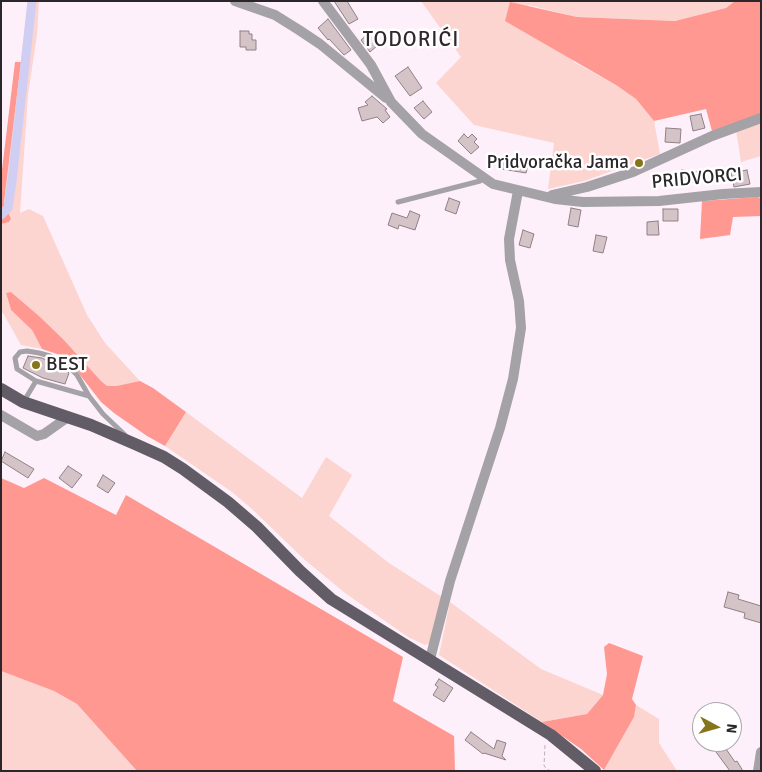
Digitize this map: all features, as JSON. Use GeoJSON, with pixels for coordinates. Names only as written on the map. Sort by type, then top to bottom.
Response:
{"type":"FeatureCollection","features":[{"type":"Feature","properties":{"kind":"main road"},"geometry":{"type":"LineString","coordinates":[[1,389],[24,402],[68,417],[135,444],[183,469],[228,502],[257,527],[300,571],[331,598],[551,735],[595,771]]}},
{"type":"Feature","properties":{"kind":"street"},"geometry":{"type":"LineString","coordinates":[[235,1],[275,16],[320,44],[391,102],[422,134],[493,184],[518,191],[509,239],[510,260],[519,300],[521,328],[514,371],[500,428],[450,581],[430,659]]}},
{"type":"Feature","properties":{"kind":"street"},"geometry":{"type":"LineString","coordinates":[[323,1],[371,65],[391,102]]}},
{"type":"Feature","properties":{"kind":"street"},"geometry":{"type":"LineString","coordinates":[[748,122],[761,114]]}},
{"type":"Feature","properties":{"kind":"street"},"geometry":{"type":"LineString","coordinates":[[546,197],[587,187],[633,172],[712,136],[761,118]]}},
{"type":"Feature","properties":{"kind":"street","name":"PRIDVORCI"},"geometry":{"type":"LineString","coordinates":[[518,191],[546,197],[603,203],[659,201],[761,192]]}},
{"type":"Feature","properties":{"kind":"street"},"geometry":{"type":"LineString","coordinates":[[1,415],[37,436],[44,434],[68,417]]}},
{"type":"Feature","properties":{"kind":"street"},"geometry":{"type":"LineString","coordinates":[[758,771],[761,752]]}},
{"type":"Feature","properties":{"kind":"lane"},"geometry":{"type":"LineString","coordinates":[[398,202],[480,181],[484,178]]}},
{"type":"Feature","properties":{"kind":"lane"},"geometry":{"type":"LineString","coordinates":[[89,396],[36,381],[17,369],[15,358],[20,352],[39,353],[50,356],[67,365],[77,375],[89,396],[103,414],[135,444]]}},
{"type":"Feature","properties":{"kind":"lane"},"geometry":{"type":"LineString","coordinates":[[24,402],[36,381]]}},
{"type":"Feature","properties":{"kind":"path"},"geometry":{"type":"LineString","coordinates":[[545,738],[544,766],[550,771]]}},
{"type":"Feature","properties":{"kind":"shaded area"},"geometry":{"type":"Polygon","coordinates":[[[28,1],[39,1],[37,35],[28,95],[20,213],[29,209],[43,216],[87,315],[105,343],[140,381],[117,387],[107,386],[63,339],[11,292],[6,294],[11,310],[32,330],[42,349],[21,345],[3,313],[1,313],[1,224],[9,222],[11,219],[4,202],[28,1]]]}},
{"type":"Feature","properties":{"kind":"shaded area"},"geometry":{"type":"Polygon","coordinates":[[[421,1],[735,1],[726,8],[675,21],[577,17],[528,5],[574,62],[616,85],[636,99],[654,121],[660,154],[584,181],[548,189],[554,143],[474,125],[436,83],[461,57],[421,1]]]}},
{"type":"Feature","properties":{"kind":"shaded area"},"geometry":{"type":"Polygon","coordinates":[[[735,1],[761,1],[761,114],[712,131],[706,109],[654,121],[636,99],[616,85],[505,21],[510,2],[577,17],[675,21],[726,8],[735,1]]]}},
{"type":"Feature","properties":{"kind":"shaded area"},"geometry":{"type":"Polygon","coordinates":[[[15,62],[21,62],[4,202],[11,219],[9,222],[1,224],[1,178],[15,62]]]}},
{"type":"Feature","properties":{"kind":"shaded area"},"geometry":{"type":"Polygon","coordinates":[[[761,114],[761,156],[741,162],[736,130],[761,114]]]}},
{"type":"Feature","properties":{"kind":"shaded area"},"geometry":{"type":"Polygon","coordinates":[[[761,198],[761,216],[733,217],[730,235],[700,239],[702,201],[761,198]]]}},
{"type":"Feature","properties":{"kind":"shaded area"},"geometry":{"type":"Polygon","coordinates":[[[11,292],[63,339],[107,386],[140,381],[186,412],[165,446],[147,436],[101,402],[66,357],[42,349],[32,330],[11,310],[6,293],[11,292]]]}},
{"type":"Feature","properties":{"kind":"shaded area"},"geometry":{"type":"Polygon","coordinates":[[[186,412],[302,498],[326,457],[352,475],[329,516],[389,563],[442,597],[430,643],[425,645],[408,637],[345,593],[305,560],[232,492],[165,446],[186,412]]]}},
{"type":"Feature","properties":{"kind":"shaded area"},"geometry":{"type":"Polygon","coordinates":[[[1,478],[24,488],[44,478],[116,515],[126,495],[403,657],[393,701],[454,736],[455,771],[137,771],[77,704],[54,691],[1,671],[1,478]]]}},
{"type":"Feature","properties":{"kind":"shaded area"},"geometry":{"type":"Polygon","coordinates":[[[450,602],[541,669],[603,695],[587,714],[542,722],[439,655],[450,602]]]}},
{"type":"Feature","properties":{"kind":"shaded area"},"geometry":{"type":"Polygon","coordinates":[[[609,643],[643,656],[632,699],[636,705],[634,717],[604,770],[581,749],[542,722],[587,714],[603,695],[607,674],[604,647],[609,643]]]}},
{"type":"Feature","properties":{"kind":"shaded area"},"geometry":{"type":"Polygon","coordinates":[[[1,671],[54,691],[77,704],[137,771],[1,771],[1,671]]]}},
{"type":"Feature","properties":{"kind":"shaded area"},"geometry":{"type":"Polygon","coordinates":[[[636,705],[659,719],[659,743],[677,771],[604,770],[634,717],[636,705]]]}},
{"type":"Feature","properties":{"kind":"building"},"geometry":{"type":"Polygon","coordinates":[[[334,1],[347,1],[358,19],[349,24],[334,1]]]}},
{"type":"Feature","properties":{"kind":"building"},"geometry":{"type":"Polygon","coordinates":[[[328,19],[351,50],[344,55],[318,28],[328,19]]]}},
{"type":"Feature","properties":{"kind":"building"},"geometry":{"type":"Polygon","coordinates":[[[240,31],[249,31],[249,34],[252,34],[252,40],[256,40],[256,50],[246,50],[246,47],[240,47],[240,31]]]}},
{"type":"Feature","properties":{"kind":"building"},"geometry":{"type":"Polygon","coordinates":[[[368,34],[378,45],[370,52],[361,40],[368,34]]]}},
{"type":"Feature","properties":{"kind":"building"},"geometry":{"type":"Polygon","coordinates":[[[408,67],[422,88],[410,96],[395,76],[408,67]]]}},
{"type":"Feature","properties":{"kind":"building"},"geometry":{"type":"Polygon","coordinates":[[[372,96],[387,109],[385,110],[390,117],[383,123],[377,117],[362,121],[358,108],[368,105],[365,102],[372,96]]]}},
{"type":"Feature","properties":{"kind":"building"},"geometry":{"type":"Polygon","coordinates":[[[423,101],[432,112],[424,119],[414,108],[423,101]]]}},
{"type":"Feature","properties":{"kind":"building"},"geometry":{"type":"Polygon","coordinates":[[[701,114],[705,128],[693,131],[690,116],[701,114]]]}},
{"type":"Feature","properties":{"kind":"building"},"geometry":{"type":"Polygon","coordinates":[[[666,128],[681,129],[680,143],[665,142],[666,128]]]}},
{"type":"Feature","properties":{"kind":"building"},"geometry":{"type":"Polygon","coordinates":[[[464,134],[468,138],[472,134],[477,139],[474,142],[479,147],[471,154],[458,141],[464,134]]]}},
{"type":"Feature","properties":{"kind":"building"},"geometry":{"type":"Polygon","coordinates":[[[504,157],[529,162],[526,173],[502,169],[504,157]]]}},
{"type":"Feature","properties":{"kind":"building"},"geometry":{"type":"Polygon","coordinates":[[[682,170],[698,172],[697,183],[680,181],[682,170]]]}},
{"type":"Feature","properties":{"kind":"building"},"geometry":{"type":"Polygon","coordinates":[[[747,170],[750,184],[734,187],[731,173],[747,170]]]}},
{"type":"Feature","properties":{"kind":"building"},"geometry":{"type":"Polygon","coordinates":[[[449,198],[460,202],[456,214],[445,210],[449,198]]]}},
{"type":"Feature","properties":{"kind":"building"},"geometry":{"type":"Polygon","coordinates":[[[571,208],[581,210],[578,227],[568,225],[571,208]]]}},
{"type":"Feature","properties":{"kind":"building"},"geometry":{"type":"Polygon","coordinates":[[[663,209],[678,209],[678,221],[663,221],[663,209]]]}},
{"type":"Feature","properties":{"kind":"building"},"geometry":{"type":"Polygon","coordinates":[[[410,211],[420,215],[415,230],[399,225],[398,229],[388,225],[392,213],[407,218],[410,211]]]}},
{"type":"Feature","properties":{"kind":"building"},"geometry":{"type":"Polygon","coordinates":[[[658,221],[659,235],[647,235],[647,222],[658,221]]]}},
{"type":"Feature","properties":{"kind":"building"},"geometry":{"type":"Polygon","coordinates":[[[523,230],[534,234],[530,248],[519,245],[523,230]]]}},
{"type":"Feature","properties":{"kind":"building"},"geometry":{"type":"Polygon","coordinates":[[[596,235],[607,237],[603,253],[593,251],[596,235]]]}},
{"type":"Feature","properties":{"kind":"building"},"geometry":{"type":"Polygon","coordinates":[[[28,356],[42,358],[50,362],[48,364],[66,370],[69,373],[65,384],[43,378],[23,368],[28,356]]]}},
{"type":"Feature","properties":{"kind":"building"},"geometry":{"type":"Polygon","coordinates":[[[5,452],[34,469],[28,478],[1,461],[5,452]]]}},
{"type":"Feature","properties":{"kind":"building"},"geometry":{"type":"Polygon","coordinates":[[[68,466],[82,475],[72,488],[59,478],[68,466]]]}},
{"type":"Feature","properties":{"kind":"building"},"geometry":{"type":"Polygon","coordinates":[[[103,475],[115,483],[108,493],[97,486],[103,475]]]}},
{"type":"Feature","properties":{"kind":"building"},"geometry":{"type":"Polygon","coordinates":[[[728,592],[739,595],[738,599],[761,606],[761,623],[744,618],[745,613],[724,607],[728,592]]]}},
{"type":"Feature","properties":{"kind":"building"},"geometry":{"type":"Polygon","coordinates":[[[439,679],[453,688],[444,702],[433,695],[438,687],[435,685],[439,679]]]}},
{"type":"Feature","properties":{"kind":"building"},"geometry":{"type":"Polygon","coordinates":[[[471,732],[494,749],[497,740],[506,743],[502,756],[506,760],[483,754],[465,740],[471,732]]]}},
{"type":"Feature","properties":{"kind":"building"},"geometry":{"type":"Polygon","coordinates":[[[716,752],[728,752],[743,771],[730,771],[716,752]]]}},
{"type":"Feature","properties":{"kind":"waterway"},"geometry":{"type":"LineString","coordinates":[[1,215],[8,208],[12,181],[32,1]]}},
{"type":"Feature","properties":{"kind":"place","name":"Pridvoračka Jama"},"geometry":{"type":"Point","coordinates":[639,163]}},
{"type":"Feature","properties":{"kind":"place","name":"BEST"},"geometry":{"type":"Point","coordinates":[36,365]}},
{"type":"Feature","properties":{"kind":"district","name":"TODORIĆI"},"geometry":{"type":"Point","coordinates":[411,40]}}]}
